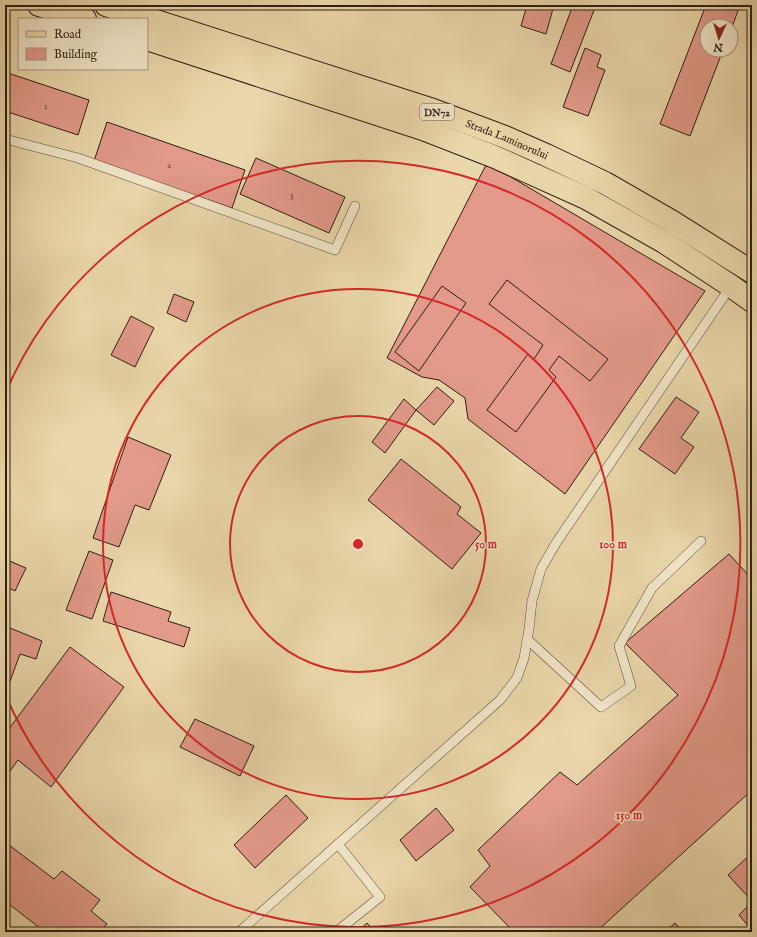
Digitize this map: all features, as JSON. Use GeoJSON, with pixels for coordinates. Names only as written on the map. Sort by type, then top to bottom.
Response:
{"type":"FeatureCollection","features":[{"type":"Feature","properties":{"kind":"main road"},"geometry":{"type":"LineString","coordinates":[[39,5],[82,18]]}},
{"type":"Feature","properties":{"kind":"main road","name":"Strada Laminorului"},"geometry":{"type":"LineString","coordinates":[[106,5],[146,18]]}},
{"type":"Feature","properties":{"kind":"main road","name":"Strada Laminorului"},"geometry":{"type":"LineString","coordinates":[[148,18],[433,110],[505,137],[605,183],[750,268]]}},
{"type":"Feature","properties":{"kind":"main road","name":"Strada Laminorului"},"geometry":{"type":"LineString","coordinates":[[148,39],[423,129],[494,156],[586,198],[664,242],[732,286],[752,301]]}},
{"type":"Feature","properties":{"kind":"main road"},"geometry":{"type":"LineString","coordinates":[[732,286],[750,268]]}},
{"type":"Feature","properties":{"kind":"lane"},"geometry":{"type":"LineString","coordinates":[[5,139],[78,158],[335,250],[354,206]]}},
{"type":"Feature","properties":{"kind":"lane"},"geometry":{"type":"LineString","coordinates":[[239,932],[500,700],[517,678],[524,658],[532,601],[541,569],[552,550],[732,286]]}},
{"type":"Feature","properties":{"kind":"lane"},"geometry":{"type":"LineString","coordinates":[[527,639],[601,707],[631,686],[619,646],[652,588],[701,541]]}},
{"type":"Feature","properties":{"kind":"lane"},"geometry":{"type":"LineString","coordinates":[[336,932],[380,897],[338,844]]}},
{"type":"Feature","properties":{"kind":"lane"},"geometry":{"type":"LineString","coordinates":[[5,928],[10,932]]}},
{"type":"Feature","properties":{"kind":"building"},"geometry":{"type":"Polygon","coordinates":[[[527,5],[554,5],[546,34],[521,26],[527,5]]]}},
{"type":"Feature","properties":{"kind":"building"},"geometry":{"type":"Polygon","coordinates":[[[573,5],[596,5],[570,72],[551,64],[573,5]]]}},
{"type":"Feature","properties":{"kind":"building"},"geometry":{"type":"Polygon","coordinates":[[[706,5],[740,5],[735,18],[701,18],[706,5]]]}},
{"type":"Feature","properties":{"kind":"building"},"geometry":{"type":"Polygon","coordinates":[[[699,23],[699,58],[720,58],[690,136],[660,124],[699,23]]]}},
{"type":"Feature","properties":{"kind":"building"},"geometry":{"type":"Polygon","coordinates":[[[585,48],[601,55],[597,67],[605,70],[588,116],[563,107],[585,48]]]}},
{"type":"Feature","properties":{"kind":"building"},"geometry":{"type":"Polygon","coordinates":[[[5,72],[89,100],[78,135],[5,111],[5,72]]]}},
{"type":"Feature","properties":{"kind":"building"},"geometry":{"type":"Polygon","coordinates":[[[107,122],[245,170],[232,208],[94,161],[107,122]]]}},
{"type":"Feature","properties":{"kind":"building"},"geometry":{"type":"Polygon","coordinates":[[[256,158],[345,197],[329,233],[240,194],[256,158]]]}},
{"type":"Feature","properties":{"kind":"building"},"geometry":{"type":"Polygon","coordinates":[[[487,163],[705,291],[565,494],[468,419],[465,398],[439,380],[422,377],[387,358],[487,163]]]}},
{"type":"Feature","properties":{"kind":"building"},"geometry":{"type":"Polygon","coordinates":[[[507,280],[608,359],[590,381],[559,356],[549,370],[556,377],[516,432],[487,410],[528,354],[534,359],[543,345],[489,304],[507,280]]]}},
{"type":"Feature","properties":{"kind":"building"},"geometry":{"type":"Polygon","coordinates":[[[442,286],[466,303],[419,371],[395,352],[442,286]]]}},
{"type":"Feature","properties":{"kind":"building"},"geometry":{"type":"Polygon","coordinates":[[[174,294],[194,302],[186,322],[167,313],[174,294]]]}},
{"type":"Feature","properties":{"kind":"building"},"geometry":{"type":"Polygon","coordinates":[[[131,316],[154,328],[135,367],[111,355],[131,316]]]}},
{"type":"Feature","properties":{"kind":"building"},"geometry":{"type":"Polygon","coordinates":[[[437,387],[454,401],[434,425],[416,410],[437,387]]]}},
{"type":"Feature","properties":{"kind":"building"},"geometry":{"type":"Polygon","coordinates":[[[676,397],[699,412],[681,438],[694,447],[675,474],[639,449],[676,397]]]}},
{"type":"Feature","properties":{"kind":"building"},"geometry":{"type":"Polygon","coordinates":[[[404,399],[416,410],[385,453],[372,442],[404,399]]]}},
{"type":"Feature","properties":{"kind":"building"},"geometry":{"type":"Polygon","coordinates":[[[128,437],[171,455],[149,510],[135,505],[119,547],[93,538],[128,437]]]}},
{"type":"Feature","properties":{"kind":"building"},"geometry":{"type":"Polygon","coordinates":[[[401,459],[461,507],[457,514],[481,533],[452,569],[368,500],[401,459]]]}},
{"type":"Feature","properties":{"kind":"building"},"geometry":{"type":"Polygon","coordinates":[[[89,551],[113,560],[92,619],[66,610],[89,551]]]}},
{"type":"Feature","properties":{"kind":"building"},"geometry":{"type":"Polygon","coordinates":[[[729,554],[752,579],[752,790],[596,932],[514,932],[470,887],[490,866],[478,850],[560,772],[577,785],[678,695],[625,643],[729,554]]]}},
{"type":"Feature","properties":{"kind":"building"},"geometry":{"type":"Polygon","coordinates":[[[5,559],[26,568],[15,591],[5,586],[5,559]]]}},
{"type":"Feature","properties":{"kind":"building"},"geometry":{"type":"Polygon","coordinates":[[[111,592],[171,612],[168,621],[190,628],[184,647],[103,621],[111,592]]]}},
{"type":"Feature","properties":{"kind":"building"},"geometry":{"type":"Polygon","coordinates":[[[5,626],[42,641],[36,659],[20,654],[5,695],[5,626]]]}},
{"type":"Feature","properties":{"kind":"building"},"geometry":{"type":"Polygon","coordinates":[[[70,647],[124,687],[51,787],[18,760],[5,778],[5,734],[70,647]]]}},
{"type":"Feature","properties":{"kind":"building"},"geometry":{"type":"Polygon","coordinates":[[[195,719],[254,746],[240,776],[180,747],[195,719]]]}},
{"type":"Feature","properties":{"kind":"building"},"geometry":{"type":"Polygon","coordinates":[[[286,795],[308,818],[255,868],[234,845],[286,795]]]}},
{"type":"Feature","properties":{"kind":"building"},"geometry":{"type":"Polygon","coordinates":[[[436,808],[454,830],[416,861],[400,840],[436,808]]]}},
{"type":"Feature","properties":{"kind":"building"},"geometry":{"type":"Polygon","coordinates":[[[5,842],[54,879],[62,871],[100,900],[91,911],[107,924],[100,932],[45,932],[5,901],[5,842]]]}},
{"type":"Feature","properties":{"kind":"building"},"geometry":{"type":"Polygon","coordinates":[[[752,853],[752,901],[728,875],[752,853]]]}},
{"type":"Feature","properties":{"kind":"building"},"geometry":{"type":"Polygon","coordinates":[[[752,902],[752,926],[750,928],[739,915],[752,902]]]}},
{"type":"Feature","properties":{"kind":"building"},"geometry":{"type":"Polygon","coordinates":[[[367,923],[375,932],[357,932],[367,923]]]}},
{"type":"Feature","properties":{"kind":"building"},"geometry":{"type":"Polygon","coordinates":[[[675,923],[683,932],[665,932],[675,923]]]}}]}
